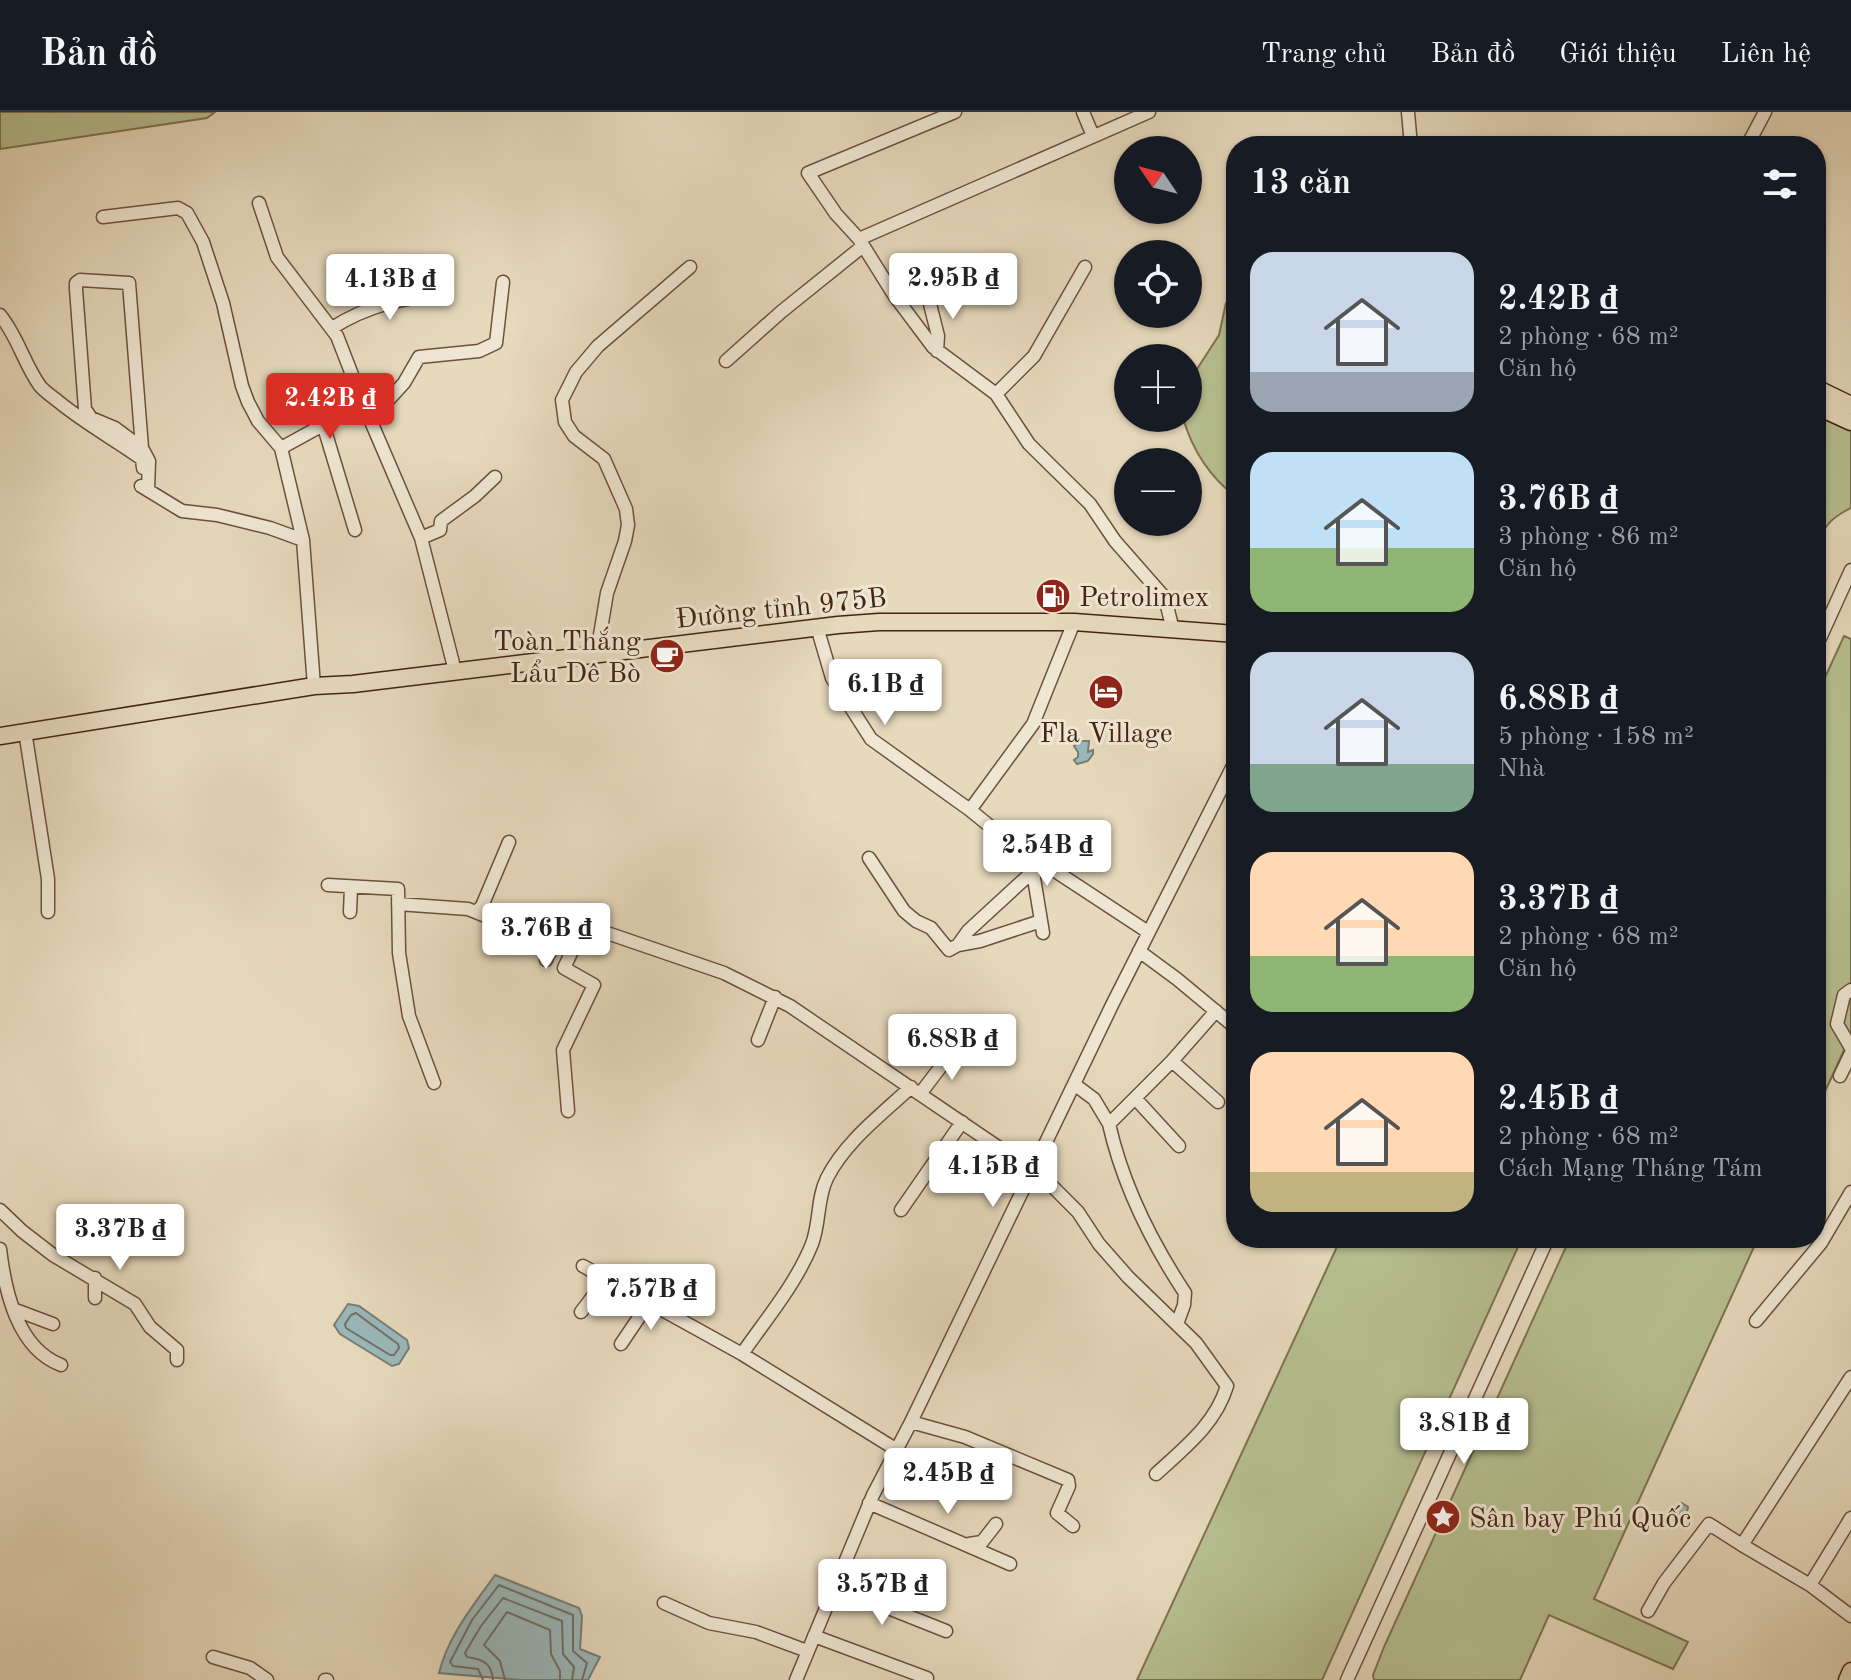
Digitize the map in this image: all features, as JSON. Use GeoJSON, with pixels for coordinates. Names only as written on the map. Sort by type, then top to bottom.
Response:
{"type":"FeatureCollection","features":[{"type":"Feature","properties":{"kind":"main road"},"geometry":{"type":"LineString","coordinates":[[1826,393],[1851,405]]}},
{"type":"Feature","properties":{"kind":"main road"},"geometry":{"type":"LineString","coordinates":[[1826,411],[1851,422]]}},
{"type":"Feature","properties":{"kind":"main road","name":"Đường tỉnh 975B"},"geometry":{"type":"LineString","coordinates":[[0,736],[314,686],[353,684],[817,627],[879,622],[1074,622],[1226,633]]}},
{"type":"Feature","properties":{"kind":"main road"},"geometry":{"type":"LineString","coordinates":[[1847,1680],[1851,1671]]}},
{"type":"Feature","properties":{"kind":"street"},"geometry":{"type":"LineString","coordinates":[[955,112],[808,173],[937,351],[996,394],[1029,444],[1090,504],[1115,541],[1165,598],[1173,630]]}},
{"type":"Feature","properties":{"kind":"street"},"geometry":{"type":"LineString","coordinates":[[1083,112],[1093,136]]}},
{"type":"Feature","properties":{"kind":"street"},"geometry":{"type":"LineString","coordinates":[[726,361],[861,243],[1149,112]]}},
{"type":"Feature","properties":{"kind":"street"},"geometry":{"type":"LineString","coordinates":[[1408,112],[1410,136]]}},
{"type":"Feature","properties":{"kind":"street"},"geometry":{"type":"LineString","coordinates":[[1752,136],[1765,112]]}},
{"type":"Feature","properties":{"kind":"street"},"geometry":{"type":"LineString","coordinates":[[259,203],[277,257],[332,328],[421,538],[455,671]]}},
{"type":"Feature","properties":{"kind":"street"},"geometry":{"type":"LineString","coordinates":[[103,217],[171,208],[187,213],[203,242],[223,303],[242,386],[258,421],[281,448],[303,540],[314,686]]}},
{"type":"Feature","properties":{"kind":"street"},"geometry":{"type":"LineString","coordinates":[[597,653],[607,593],[625,541],[628,525],[626,509],[604,459],[574,436],[565,422],[562,400],[576,372],[598,346],[690,267]]}},
{"type":"Feature","properties":{"kind":"street"},"geometry":{"type":"LineString","coordinates":[[996,394],[1034,356],[1085,267]]}},
{"type":"Feature","properties":{"kind":"street"},"geometry":{"type":"LineString","coordinates":[[142,448],[115,428],[91,418],[85,409],[77,281],[124,280],[129,283],[142,448],[149,461],[148,490]]}},
{"type":"Feature","properties":{"kind":"street"},"geometry":{"type":"LineString","coordinates":[[370,420],[404,383],[419,357],[479,351],[496,343],[503,282]]}},
{"type":"Feature","properties":{"kind":"street"},"geometry":{"type":"LineString","coordinates":[[332,328],[357,314],[398,301],[421,296],[444,297]]}},
{"type":"Feature","properties":{"kind":"street"},"geometry":{"type":"LineString","coordinates":[[928,296],[938,336],[937,351]]}},
{"type":"Feature","properties":{"kind":"street"},"geometry":{"type":"LineString","coordinates":[[0,315],[11,329],[19,350],[42,389],[86,425],[142,459],[140,483],[148,490],[182,511],[217,515],[303,540]]}},
{"type":"Feature","properties":{"kind":"street"},"geometry":{"type":"LineString","coordinates":[[281,448],[363,403]]}},
{"type":"Feature","properties":{"kind":"street"},"geometry":{"type":"LineString","coordinates":[[309,408],[321,426],[355,530]]}},
{"type":"Feature","properties":{"kind":"street"},"geometry":{"type":"LineString","coordinates":[[421,538],[440,530],[441,521],[495,477]]}},
{"type":"Feature","properties":{"kind":"street"},"geometry":{"type":"LineString","coordinates":[[1826,625],[1851,570]]}},
{"type":"Feature","properties":{"kind":"street"},"geometry":{"type":"LineString","coordinates":[[970,810],[1033,724],[1074,622]]}},
{"type":"Feature","properties":{"kind":"street"},"geometry":{"type":"LineString","coordinates":[[817,627],[832,678],[871,739],[970,810],[1038,867],[1148,932]]}},
{"type":"Feature","properties":{"kind":"street"},"geometry":{"type":"LineString","coordinates":[[25,731],[48,879],[48,912]]}},
{"type":"Feature","properties":{"kind":"street"},"geometry":{"type":"LineString","coordinates":[[796,1680],[869,1503],[1148,932],[1226,780]]}},
{"type":"Feature","properties":{"kind":"street"},"geometry":{"type":"LineString","coordinates":[[477,911],[482,906],[509,842]]}},
{"type":"Feature","properties":{"kind":"street"},"geometry":{"type":"LineString","coordinates":[[869,858],[904,911],[931,928],[949,950],[958,945],[1042,927],[1038,867]]}},
{"type":"Feature","properties":{"kind":"street"},"geometry":{"type":"LineString","coordinates":[[958,945],[968,931],[1038,867]]}},
{"type":"Feature","properties":{"kind":"street"},"geometry":{"type":"LineString","coordinates":[[328,885],[398,889],[399,953],[409,1016],[434,1083]]}},
{"type":"Feature","properties":{"kind":"street"},"geometry":{"type":"LineString","coordinates":[[350,912],[351,888]]}},
{"type":"Feature","properties":{"kind":"street"},"geometry":{"type":"LineString","coordinates":[[398,904],[448,906],[477,911],[513,926],[623,937],[724,973],[775,997],[1033,1170],[1078,1212],[1122,1271],[1196,1343],[1227,1386],[1204,1429],[1156,1474]]}},
{"type":"Feature","properties":{"kind":"street"},"geometry":{"type":"LineString","coordinates":[[546,960],[560,931]]}},
{"type":"Feature","properties":{"kind":"street"},"geometry":{"type":"LineString","coordinates":[[568,1111],[563,1050],[594,985],[564,968],[581,932]]}},
{"type":"Feature","properties":{"kind":"street"},"geometry":{"type":"LineString","coordinates":[[1139,951],[1226,1020]]}},
{"type":"Feature","properties":{"kind":"street"},"geometry":{"type":"LineString","coordinates":[[1840,1076],[1851,1050],[1837,1024],[1844,995],[1851,990]]}},
{"type":"Feature","properties":{"kind":"street"},"geometry":{"type":"LineString","coordinates":[[758,1040],[775,997]]}},
{"type":"Feature","properties":{"kind":"street"},"geometry":{"type":"LineString","coordinates":[[1109,1124],[1172,1061],[1216,1011]]}},
{"type":"Feature","properties":{"kind":"street"},"geometry":{"type":"LineString","coordinates":[[742,1354],[794,1278],[808,1251],[818,1223],[827,1179],[857,1137],[916,1091],[955,1048]]}},
{"type":"Feature","properties":{"kind":"street"},"geometry":{"type":"LineString","coordinates":[[1172,1061],[1218,1102]]}},
{"type":"Feature","properties":{"kind":"street"},"geometry":{"type":"LineString","coordinates":[[1074,1084],[1094,1099],[1109,1124],[1118,1161],[1143,1224],[1185,1293],[1177,1324]]}},
{"type":"Feature","properties":{"kind":"street"},"geometry":{"type":"LineString","coordinates":[[1135,1098],[1179,1146]]}},
{"type":"Feature","properties":{"kind":"street"},"geometry":{"type":"LineString","coordinates":[[901,1210],[962,1122]]}},
{"type":"Feature","properties":{"kind":"street"},"geometry":{"type":"LineString","coordinates":[[1826,1234],[1851,1192]]}},
{"type":"Feature","properties":{"kind":"street"},"geometry":{"type":"LineString","coordinates":[[0,1210],[53,1255],[135,1304],[150,1327],[177,1350],[177,1360]]}},
{"type":"Feature","properties":{"kind":"street"},"geometry":{"type":"LineString","coordinates":[[1347,1680],[1543,1248]]}},
{"type":"Feature","properties":{"kind":"street"},"geometry":{"type":"LineString","coordinates":[[1756,1321],[1817,1248]]}},
{"type":"Feature","properties":{"kind":"street"},"geometry":{"type":"LineString","coordinates":[[0,1249],[5,1285],[13,1309],[38,1350],[61,1365]]}},
{"type":"Feature","properties":{"kind":"street"},"geometry":{"type":"LineString","coordinates":[[583,1266],[742,1354],[897,1450]]}},
{"type":"Feature","properties":{"kind":"street"},"geometry":{"type":"LineString","coordinates":[[95,1278],[95,1298]]}},
{"type":"Feature","properties":{"kind":"street"},"geometry":{"type":"LineString","coordinates":[[581,1312],[607,1278]]}},
{"type":"Feature","properties":{"kind":"street"},"geometry":{"type":"LineString","coordinates":[[621,1344],[650,1301]]}},
{"type":"Feature","properties":{"kind":"street"},"geometry":{"type":"LineString","coordinates":[[13,1309],[53,1324]]}},
{"type":"Feature","properties":{"kind":"street"},"geometry":{"type":"LineString","coordinates":[[1742,1545],[1851,1377]]}},
{"type":"Feature","properties":{"kind":"street"},"geometry":{"type":"LineString","coordinates":[[911,1422],[965,1437],[1068,1480],[1069,1486],[1057,1513],[1073,1526]]}},
{"type":"Feature","properties":{"kind":"street"},"geometry":{"type":"LineString","coordinates":[[869,1503],[1010,1564]]}},
{"type":"Feature","properties":{"kind":"street"},"geometry":{"type":"LineString","coordinates":[[1810,1585],[1851,1518]]}},
{"type":"Feature","properties":{"kind":"street"},"geometry":{"type":"LineString","coordinates":[[969,1544],[982,1542],[996,1524]]}},
{"type":"Feature","properties":{"kind":"street"},"geometry":{"type":"LineString","coordinates":[[1648,1611],[1664,1583],[1709,1524],[1810,1585],[1851,1616]]}},
{"type":"Feature","properties":{"kind":"street"},"geometry":{"type":"LineString","coordinates":[[833,1586],[946,1631]]}},
{"type":"Feature","properties":{"kind":"street"},"geometry":{"type":"LineString","coordinates":[[664,1603],[709,1623],[756,1632],[807,1651]]}},
{"type":"Feature","properties":{"kind":"street"},"geometry":{"type":"LineString","coordinates":[[814,1636],[927,1678]]}},
{"type":"Feature","properties":{"kind":"street"},"geometry":{"type":"LineString","coordinates":[[213,1657],[250,1668],[267,1680]]}},
{"type":"Feature","properties":{"kind":"green space"},"geometry":{"type":"Polygon","coordinates":[[[0,112],[215,112],[207,118],[0,149],[0,112]]]}},
{"type":"Feature","properties":{"kind":"green space"},"geometry":{"type":"Polygon","coordinates":[[[1226,303],[1226,488],[1203,462],[1202,448],[1195,448],[1188,432],[1202,432],[1202,361],[1219,335],[1226,303]]]}},
{"type":"Feature","properties":{"kind":"green space"},"geometry":{"type":"Polygon","coordinates":[[[1826,417],[1851,427],[1851,508],[1827,526],[1826,417]]]}},
{"type":"Feature","properties":{"kind":"green space"},"geometry":{"type":"Polygon","coordinates":[[[1844,636],[1851,639],[1851,1035],[1826,1089],[1826,675],[1844,636]]]}},
{"type":"Feature","properties":{"kind":"green space"},"geometry":{"type":"Polygon","coordinates":[[[1336,1248],[1517,1248],[1322,1680],[1137,1680],[1336,1248]]]}},
{"type":"Feature","properties":{"kind":"green space"},"geometry":{"type":"Polygon","coordinates":[[[1565,1248],[1753,1248],[1594,1599],[1688,1642],[1673,1669],[1549,1615],[1520,1680],[1374,1680],[1373,1675],[1565,1248]]]}},
{"type":"Feature","properties":{"kind":"water"},"geometry":{"type":"Polygon","coordinates":[[[1089,741],[1088,752],[1093,750],[1093,754],[1088,761],[1077,764],[1074,760],[1078,752],[1074,746],[1089,741]]]}},
{"type":"Feature","properties":{"kind":"water"},"geometry":{"type":"Polygon","coordinates":[[[348,1304],[359,1306],[407,1340],[409,1348],[399,1364],[392,1366],[340,1334],[334,1325],[348,1304]]]}},
{"type":"Feature","properties":{"kind":"water"},"geometry":{"type":"Polygon","coordinates":[[[1682,1503],[1688,1507],[1687,1512],[1674,1525],[1669,1519],[1675,1506],[1682,1503]]]}},
{"type":"Feature","properties":{"kind":"water"},"geometry":{"type":"Polygon","coordinates":[[[495,1575],[579,1608],[582,1616],[580,1649],[600,1657],[588,1680],[521,1680],[439,1673],[455,1634],[495,1575]]]}},
{"type":"Feature","properties":{"kind":"place","name":"Petrolimex"},"geometry":{"type":"Point","coordinates":[1053,596]}},
{"type":"Feature","properties":{"kind":"place","name":"Toàn Thắng Lẩu Dê Bò"},"geometry":{"type":"Point","coordinates":[667,656]}},
{"type":"Feature","properties":{"kind":"place","name":"Fla Village"},"geometry":{"type":"Point","coordinates":[1106,692]}},
{"type":"Feature","properties":{"kind":"place","name":"Sân bay Phú Quốc"},"geometry":{"type":"Point","coordinates":[1443,1517]}}]}
